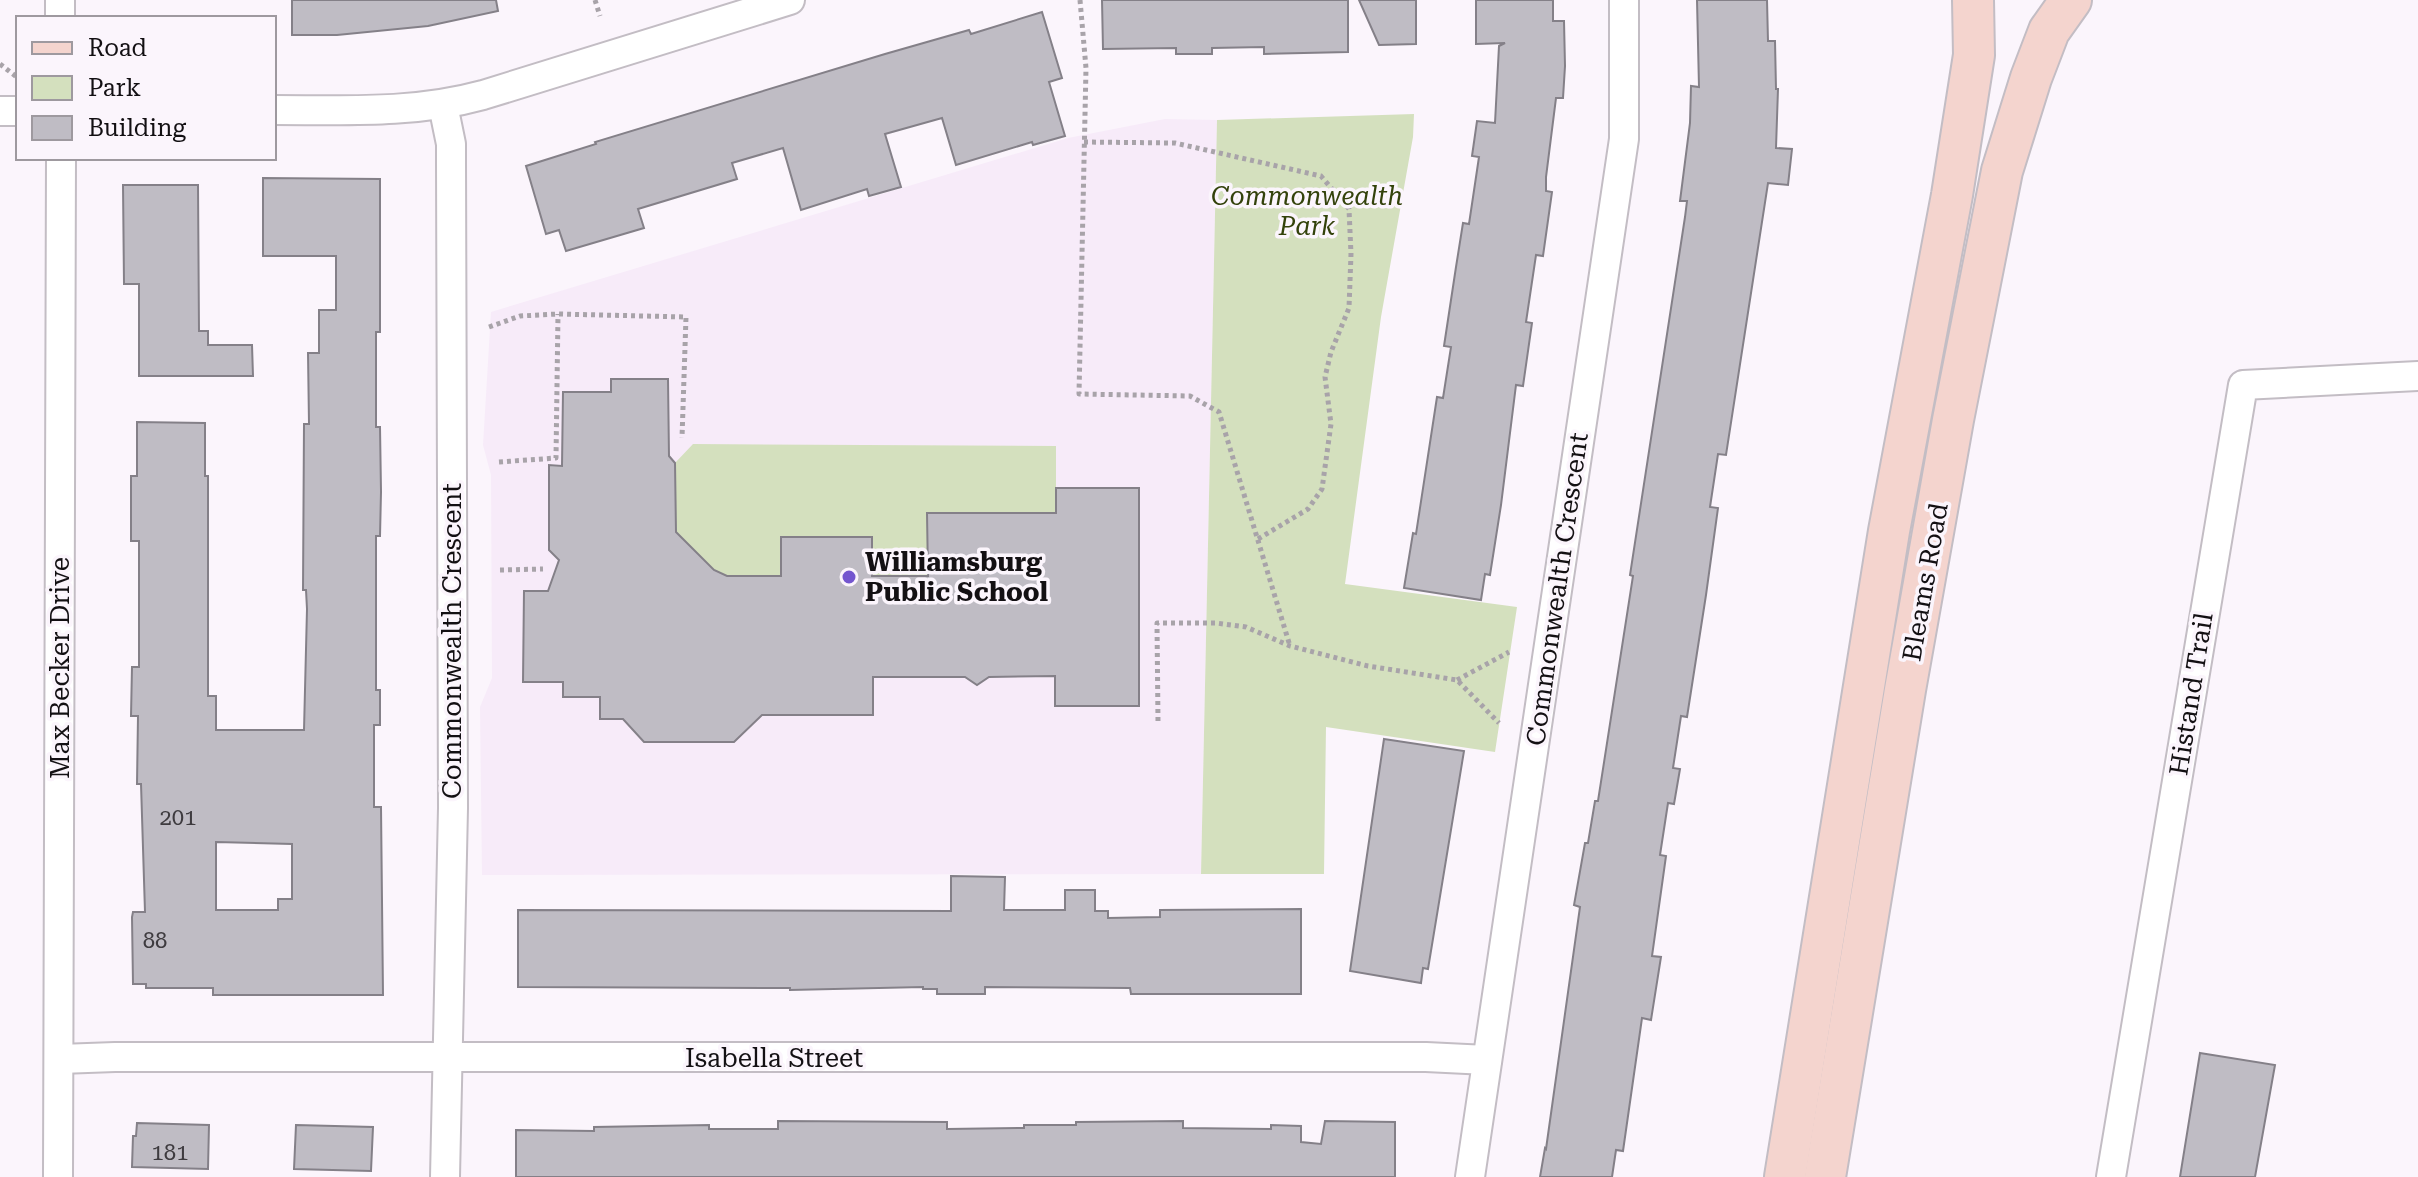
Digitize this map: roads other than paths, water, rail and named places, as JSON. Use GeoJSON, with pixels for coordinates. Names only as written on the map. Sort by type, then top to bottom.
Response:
{"type":"FeatureCollection","features":[{"type":"Feature","properties":{"kind":"main road","name":"Bleams Road"},"geometry":{"type":"LineString","coordinates":[[1785,1177],[1889,531],[1962,133],[1974,55],[1973,0]]}},
{"type":"Feature","properties":{"kind":"main road","name":"Bleams Road"},"geometry":{"type":"LineString","coordinates":[[1825,1177],[1953,420],[2002,171],[2049,31],[2071,0]]}},
{"type":"Feature","properties":{"kind":"street"},"geometry":{"type":"LineString","coordinates":[[276,110],[383,110],[443,105],[790,0]]}},
{"type":"Feature","properties":{"kind":"street","name":"Commonwealth Crescent"},"geometry":{"type":"LineString","coordinates":[[1470,1177],[1624,139],[1624,0]]}},
{"type":"Feature","properties":{"kind":"street","name":"Commonwealth Crescent"},"geometry":{"type":"LineString","coordinates":[[443,105],[451,144],[452,208],[453,808],[445,1177]]}},
{"type":"Feature","properties":{"kind":"street","name":"Max Becker Drive"},"geometry":{"type":"LineString","coordinates":[[58,1177],[61,160]]}},
{"type":"Feature","properties":{"kind":"street","name":"Histand Trail"},"geometry":{"type":"LineString","coordinates":[[2111,1177],[2243,385],[2418,376]]}},
{"type":"Feature","properties":{"kind":"street","name":"Isabella Street"},"geometry":{"type":"LineString","coordinates":[[60,1059],[1426,1057],[1487,1060]]}},
{"type":"Feature","properties":{"kind":"place","name":"Williamsburg Public School"},"geometry":{"type":"Point","coordinates":[849,577]}},
{"type":"Feature","properties":{"kind":"park label","name":"Commonwealth Park"},"geometry":{"type":"Point","coordinates":[1307,211]}}]}
